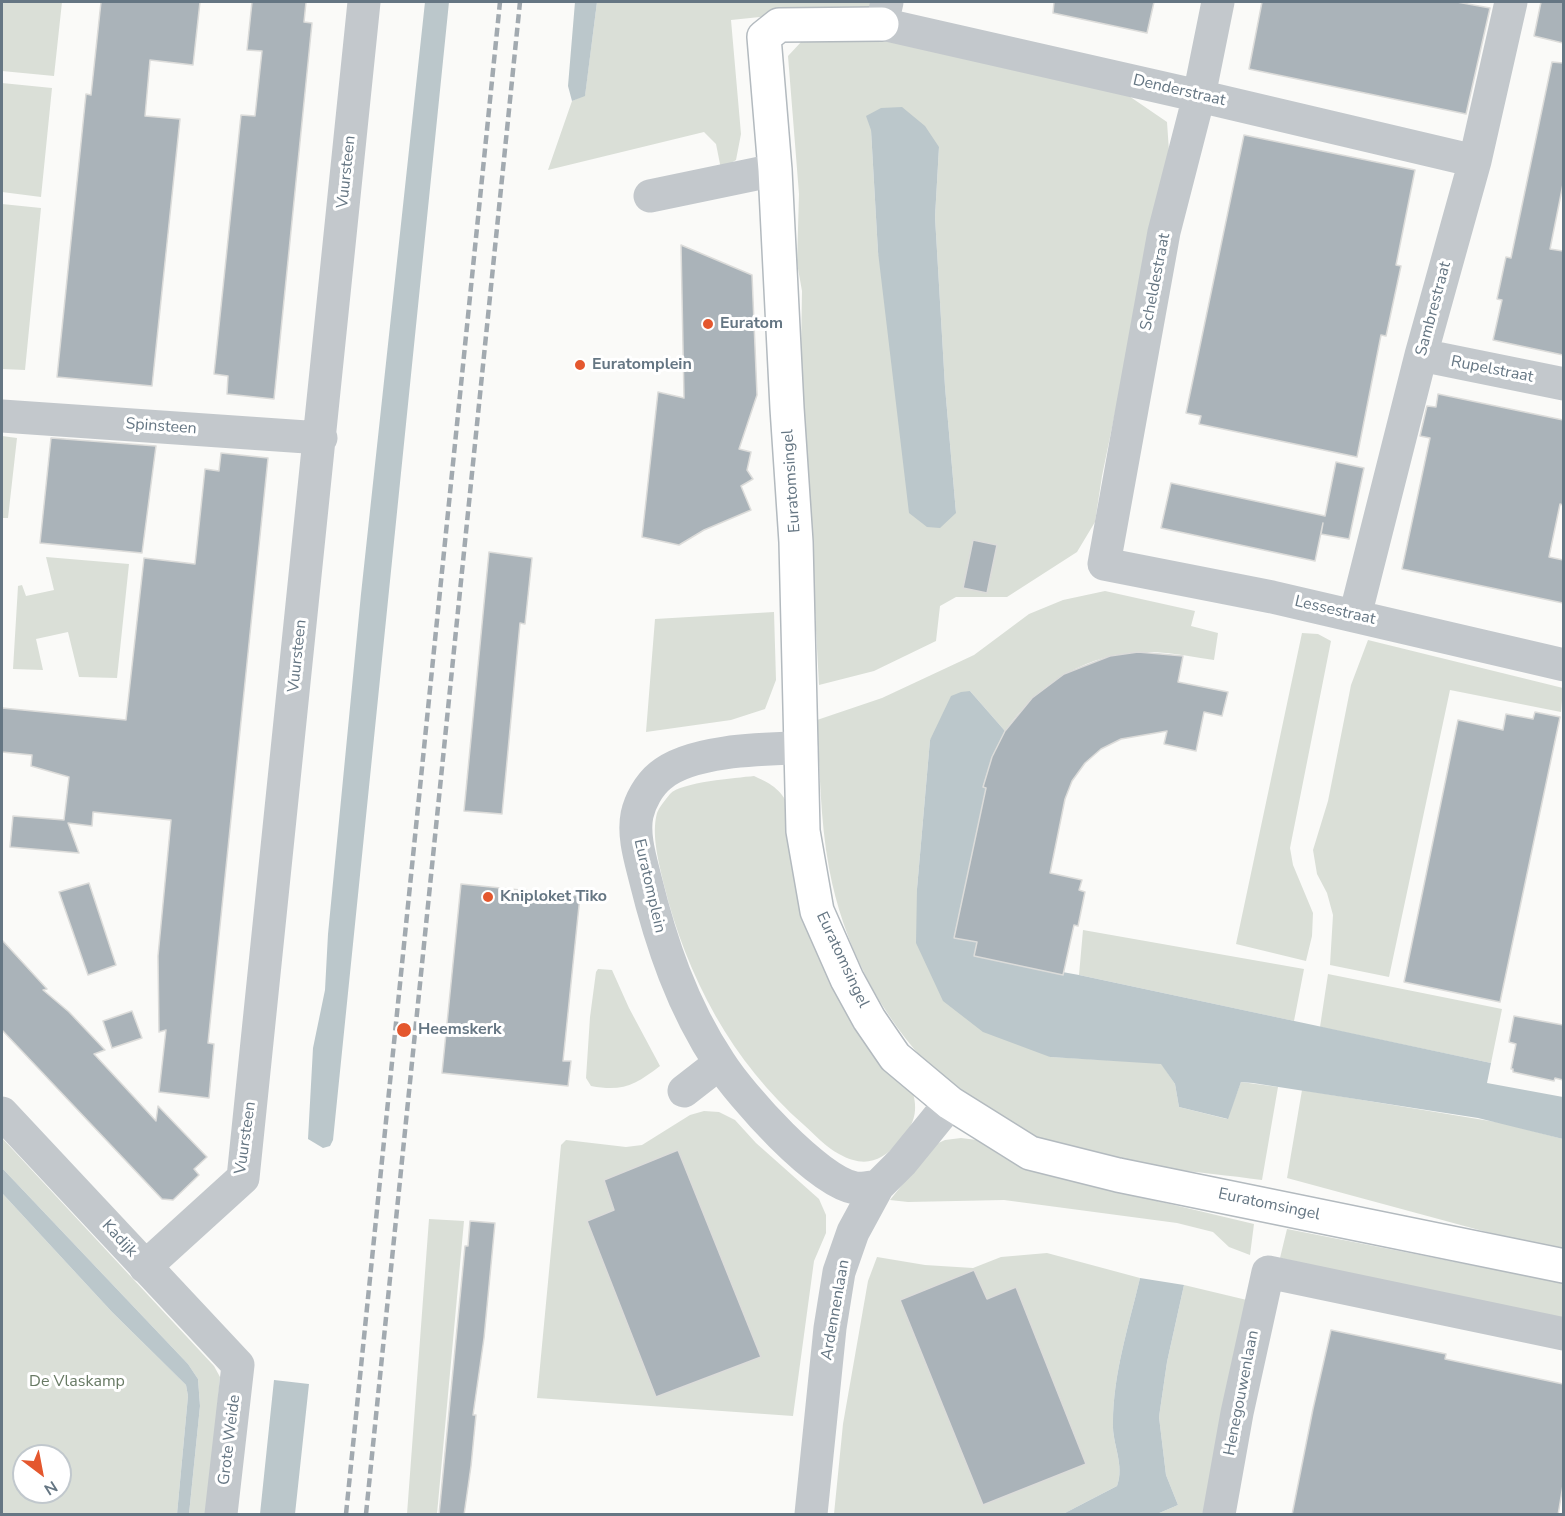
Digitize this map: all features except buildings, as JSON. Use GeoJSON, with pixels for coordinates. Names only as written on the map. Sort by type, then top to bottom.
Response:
{"type":"FeatureCollection","features":[{"type":"Feature","properties":{"kind":"street","name":"Vuursteen"},"geometry":{"type":"LineString","coordinates":[[146,1267],[243,1178],[321,438],[364,2]]}},
{"type":"Feature","properties":{"kind":"street","name":"Scheldestraat"},"geometry":{"type":"LineString","coordinates":[[1104,564],[1164,232],[1199,96],[1218,2]]}},
{"type":"Feature","properties":{"kind":"street","name":"Sambrestraat"},"geometry":{"type":"LineString","coordinates":[[1355,616],[1421,356],[1475,161],[1511,2]]}},
{"type":"Feature","properties":{"kind":"street","name":"Denderstraat"},"geometry":{"type":"LineString","coordinates":[[764,37],[779,25],[884,13],[1199,96],[1475,161]]}},
{"type":"Feature","properties":{"kind":"street","name":"Euratomsingel"},"geometry":{"type":"LineString","coordinates":[[764,37],[775,170],[796,542],[803,831],[817,911],[847,979],[869,1019],[895,1057],[950,1103],[1030,1153],[1118,1175],[1563,1266]]}},
{"type":"Feature","properties":{"kind":"street"},"geometry":{"type":"LineString","coordinates":[[650,196],[775,170]]}},
{"type":"Feature","properties":{"kind":"street","name":"Rupelstraat"},"geometry":{"type":"LineString","coordinates":[[1421,356],[1563,384]]}},
{"type":"Feature","properties":{"kind":"street","name":"Spinsteen"},"geometry":{"type":"LineString","coordinates":[[2,416],[321,438]]}},
{"type":"Feature","properties":{"kind":"street","name":"Lessestraat"},"geometry":{"type":"LineString","coordinates":[[1104,564],[1355,616],[1563,665]]}},
{"type":"Feature","properties":{"kind":"street","name":"Euratomplein"},"geometry":{"type":"LineString","coordinates":[[801,748],[725,753],[675,766],[659,776],[645,793],[637,815],[637,839],[657,927],[667,958],[696,1021],[720,1064],[765,1118],[804,1158],[830,1176],[855,1188],[878,1186]]}},
{"type":"Feature","properties":{"kind":"street"},"geometry":{"type":"LineString","coordinates":[[684,1091],[720,1064]]}},
{"type":"Feature","properties":{"kind":"street","name":"Ardennenlaan"},"geometry":{"type":"LineString","coordinates":[[811,1515],[830,1328],[839,1272],[853,1232],[878,1186],[902,1162],[950,1103]]}},
{"type":"Feature","properties":{"kind":"street","name":"Kadijk"},"geometry":{"type":"LineString","coordinates":[[2,1113],[238,1365]]}},
{"type":"Feature","properties":{"kind":"street","name":"Henegouwenlaan"},"geometry":{"type":"LineString","coordinates":[[1219,1515],[1268,1272],[1563,1334]]}},
{"type":"Feature","properties":{"kind":"street","name":"Grote Weide"},"geometry":{"type":"LineString","coordinates":[[221,1515],[238,1365]]}},
{"type":"Feature","properties":{"kind":"green space"},"geometry":{"type":"Polygon","coordinates":[[[2,2],[62,2],[54,76],[2,71],[2,2]]]}},
{"type":"Feature","properties":{"kind":"green space"},"geometry":{"type":"Polygon","coordinates":[[[597,2],[878,2],[876,10],[847,8],[731,20],[741,134],[736,160],[721,169],[716,144],[704,132],[548,170],[572,101],[585,95],[597,2]]]}},
{"type":"Feature","properties":{"kind":"green space"},"geometry":{"type":"Polygon","coordinates":[[[843,37],[894,40],[1129,96],[1167,122],[1169,151],[1102,476],[1095,522],[1077,552],[1007,597],[956,597],[940,606],[936,641],[874,671],[819,685],[801,351],[802,291],[797,263],[799,194],[788,56],[802,41],[843,37]],[[871,130],[878,252],[956,513],[945,387],[935,217],[939,147],[871,130]]]}},
{"type":"Feature","properties":{"kind":"green space"},"geometry":{"type":"Polygon","coordinates":[[[2,83],[52,88],[41,197],[2,192],[2,83]]]}},
{"type":"Feature","properties":{"kind":"green space"},"geometry":{"type":"Polygon","coordinates":[[[2,204],[41,208],[25,370],[2,369],[2,204]]]}},
{"type":"Feature","properties":{"kind":"green space"},"geometry":{"type":"Polygon","coordinates":[[[2,436],[17,438],[8,518],[2,518],[2,436]]]}},
{"type":"Feature","properties":{"kind":"green space"},"geometry":{"type":"Polygon","coordinates":[[[46,557],[129,564],[117,678],[79,677],[68,632],[36,639],[43,670],[13,669],[18,586],[22,585],[26,596],[54,590],[46,557]]]}},
{"type":"Feature","properties":{"kind":"green space"},"geometry":{"type":"Polygon","coordinates":[[[1105,591],[1195,611],[1191,626],[1218,633],[1214,660],[1154,652],[1109,656],[1069,672],[1051,684],[1034,697],[1005,731],[970,691],[930,740],[917,889],[1050,1057],[1161,1063],[1175,1084],[1179,1107],[1227,1119],[1241,1082],[1278,1087],[1262,1180],[1114,1160],[1036,1137],[998,1119],[938,1075],[897,1027],[866,977],[854,951],[835,896],[824,831],[817,720],[882,698],[974,655],[1029,614],[1063,600],[1105,591]]]}},
{"type":"Feature","properties":{"kind":"green space"},"geometry":{"type":"Polygon","coordinates":[[[774,612],[776,680],[765,709],[731,720],[646,732],[655,619],[774,612]]]}},
{"type":"Feature","properties":{"kind":"green space"},"geometry":{"type":"Polygon","coordinates":[[[1302,633],[1318,634],[1331,641],[1290,848],[1293,865],[1313,913],[1312,936],[1306,961],[1236,944],[1302,633]]]}},
{"type":"Feature","properties":{"kind":"green space"},"geometry":{"type":"Polygon","coordinates":[[[1368,640],[1563,688],[1561,712],[1450,690],[1389,977],[1330,965],[1333,915],[1327,893],[1317,874],[1313,850],[1328,801],[1351,685],[1368,640]]]}},
{"type":"Feature","properties":{"kind":"green space"},"geometry":{"type":"Polygon","coordinates":[[[754,776],[776,789],[791,810],[902,1078],[913,1095],[915,1110],[907,1132],[886,1154],[872,1161],[856,1161],[830,1148],[778,1100],[755,1074],[734,1046],[699,985],[674,919],[656,849],[655,822],[659,808],[670,794],[685,786],[754,776]]]}},
{"type":"Feature","properties":{"kind":"green space"},"geometry":{"type":"Polygon","coordinates":[[[1083,930],[1304,969],[1294,1021],[1079,975],[1083,930]]]}},
{"type":"Feature","properties":{"kind":"green space"},"geometry":{"type":"Polygon","coordinates":[[[598,969],[612,970],[660,1066],[636,1082],[620,1087],[591,1086],[586,1078],[590,1017],[598,969]]]}},
{"type":"Feature","properties":{"kind":"green space"},"geometry":{"type":"Polygon","coordinates":[[[1328,974],[1502,1009],[1491,1063],[1320,1027],[1328,974]]]}},
{"type":"Feature","properties":{"kind":"green space"},"geometry":{"type":"Polygon","coordinates":[[[1302,1090],[1502,1123],[1563,1139],[1563,1248],[1505,1237],[1287,1178],[1302,1090]]]}},
{"type":"Feature","properties":{"kind":"green space"},"geometry":{"type":"Polygon","coordinates":[[[704,1111],[719,1112],[735,1120],[756,1143],[819,1199],[826,1215],[826,1233],[814,1261],[793,1416],[537,1398],[561,1145],[566,1140],[626,1147],[642,1145],[690,1115],[704,1111]]]}},
{"type":"Feature","properties":{"kind":"green space"},"geometry":{"type":"Polygon","coordinates":[[[2,1138],[214,1366],[220,1377],[208,1514],[189,1514],[200,1406],[198,1379],[188,1364],[2,1168],[2,1138]]]}},
{"type":"Feature","properties":{"kind":"green space"},"geometry":{"type":"Polygon","coordinates":[[[961,1138],[977,1140],[1003,1157],[1016,1162],[1090,1185],[1254,1224],[1250,1255],[1229,1247],[1213,1232],[1177,1223],[1004,1200],[908,1202],[890,1200],[934,1145],[945,1140],[961,1138]]]}},
{"type":"Feature","properties":{"kind":"green space","name":"De Vlaskamp"},"geometry":{"type":"Polygon","coordinates":[[[2,1193],[112,1312],[186,1385],[188,1396],[177,1514],[2,1514],[2,1193]]]}},
{"type":"Feature","properties":{"kind":"green space"},"geometry":{"type":"Polygon","coordinates":[[[429,1219],[464,1221],[437,1514],[407,1514],[429,1219]]]}},
{"type":"Feature","properties":{"kind":"green space"},"geometry":{"type":"Polygon","coordinates":[[[1287,1229],[1563,1283],[1563,1322],[1280,1258],[1287,1229]]]}},
{"type":"Feature","properties":{"kind":"green space"},"geometry":{"type":"Polygon","coordinates":[[[1047,1253],[1140,1278],[1122,1350],[1116,1386],[1113,1431],[1120,1470],[1117,1486],[1063,1514],[834,1514],[843,1424],[868,1281],[877,1257],[925,1265],[973,1268],[1001,1257],[1047,1253]]]}},
{"type":"Feature","properties":{"kind":"green space"},"geometry":{"type":"Polygon","coordinates":[[[1184,1285],[1251,1301],[1203,1514],[1157,1514],[1178,1505],[1166,1475],[1159,1417],[1167,1362],[1184,1285]]]}},
{"type":"Feature","properties":{"kind":"shaded area"},"geometry":{"type":"Polygon","coordinates":[[[425,2],[449,2],[333,1140],[330,1146],[323,1148],[308,1139],[313,1048],[325,990],[328,934],[361,594],[425,2]]]}},
{"type":"Feature","properties":{"kind":"shaded area"},"geometry":{"type":"Polygon","coordinates":[[[575,2],[597,2],[585,96],[572,101],[568,86],[575,2]]]}},
{"type":"Feature","properties":{"kind":"shaded area"},"geometry":{"type":"Polygon","coordinates":[[[902,107],[925,126],[939,147],[935,217],[945,387],[956,513],[940,528],[927,527],[909,513],[878,252],[871,130],[866,116],[881,108],[902,107]]]}},
{"type":"Feature","properties":{"kind":"shaded area"},"geometry":{"type":"Polygon","coordinates":[[[970,691],[1005,731],[992,757],[983,786],[986,788],[954,937],[977,942],[974,956],[1079,975],[1491,1063],[1487,1083],[1563,1097],[1563,1139],[1478,1118],[1241,1082],[1228,1119],[1179,1107],[1175,1084],[1161,1064],[1050,1057],[983,1032],[943,1001],[916,943],[917,889],[930,740],[951,696],[970,691]]]}},
{"type":"Feature","properties":{"kind":"shaded area"},"geometry":{"type":"Polygon","coordinates":[[[2,1168],[188,1364],[198,1379],[200,1406],[189,1514],[177,1514],[188,1396],[186,1385],[112,1312],[2,1193],[2,1168]]]}},
{"type":"Feature","properties":{"kind":"shaded area"},"geometry":{"type":"Polygon","coordinates":[[[1140,1278],[1184,1285],[1167,1362],[1159,1417],[1166,1475],[1178,1505],[1157,1514],[1063,1514],[1117,1486],[1120,1470],[1113,1431],[1116,1386],[1122,1350],[1140,1278]]]}},
{"type":"Feature","properties":{"kind":"shaded area"},"geometry":{"type":"Polygon","coordinates":[[[274,1380],[309,1384],[295,1514],[260,1514],[274,1380]]]}},
{"type":"Feature","properties":{"kind":"railway"},"geometry":{"type":"LineString","coordinates":[[346,1514],[500,2]]}},
{"type":"Feature","properties":{"kind":"railway"},"geometry":{"type":"LineString","coordinates":[[366,1514],[520,2]]}},
{"type":"Feature","properties":{"kind":"place","name":"Euratom"},"geometry":{"type":"Point","coordinates":[708,324]}},
{"type":"Feature","properties":{"kind":"place","name":"Euratomplein"},"geometry":{"type":"Point","coordinates":[580,365]}},
{"type":"Feature","properties":{"kind":"place","name":"Kniploket Tiko"},"geometry":{"type":"Point","coordinates":[488,897]}},
{"type":"Feature","properties":{"kind":"place","name":"Heemskerk"},"geometry":{"type":"Point","coordinates":[404,1030]}}]}
